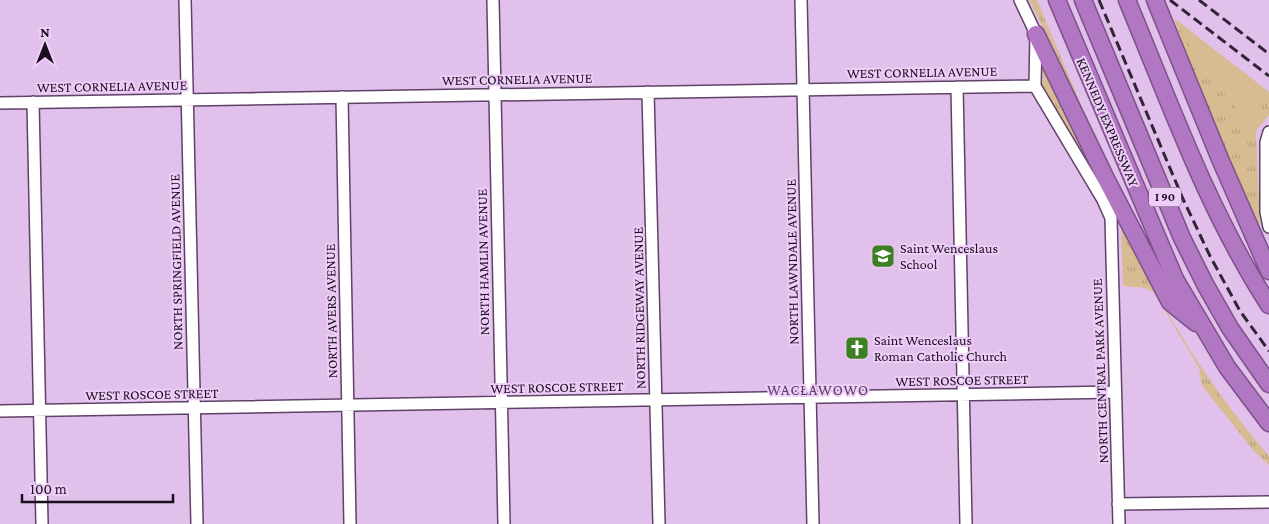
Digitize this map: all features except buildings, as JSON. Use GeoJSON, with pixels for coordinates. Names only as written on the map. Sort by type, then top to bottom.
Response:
{"type":"FeatureCollection","features":[{"type":"Feature","properties":{"kind":"highway","name":"KENNEDY EXPRESSWAY"},"geometry":{"type":"LineString","coordinates":[[1057,0],[1175,279],[1202,328],[1227,367],[1269,423]]}},
{"type":"Feature","properties":{"kind":"highway","name":"I 90"},"geometry":{"type":"LineString","coordinates":[[1083,0],[1182,238],[1230,328],[1269,384]]}},
{"type":"Feature","properties":{"kind":"highway"},"geometry":{"type":"LineString","coordinates":[[1127,0],[1200,175],[1250,276],[1269,305]]}},
{"type":"Feature","properties":{"kind":"highway"},"geometry":{"type":"LineString","coordinates":[[1155,0],[1220,159],[1269,271]]}},
{"type":"Feature","properties":{"kind":"highway"},"geometry":{"type":"LineString","coordinates":[[1036,34],[1107,181],[1170,302],[1202,328]]}},
{"type":"Feature","properties":{"kind":"street","name":"NORTH SPRINGFIELD AVENUE"},"geometry":{"type":"LineString","coordinates":[[185,0],[197,524]]}},
{"type":"Feature","properties":{"kind":"street","name":"NORTH HAMLIN AVENUE"},"geometry":{"type":"LineString","coordinates":[[493,0],[504,524]]}},
{"type":"Feature","properties":{"kind":"street","name":"NORTH LAWNDALE AVENUE"},"geometry":{"type":"LineString","coordinates":[[801,0],[813,524]]}},
{"type":"Feature","properties":{"kind":"street"},"geometry":{"type":"LineString","coordinates":[[1020,0],[1036,34],[1035,86]]}},
{"type":"Feature","properties":{"kind":"street"},"geometry":{"type":"LineString","coordinates":[[956,86],[966,524]]}},
{"type":"Feature","properties":{"kind":"street","name":"WEST CORNELIA AVENUE"},"geometry":{"type":"LineString","coordinates":[[0,103],[1035,86]]}},
{"type":"Feature","properties":{"kind":"street","name":"NORTH CENTRAL PARK AVENUE"},"geometry":{"type":"LineString","coordinates":[[1035,86],[1103,200],[1111,218],[1119,524]]}},
{"type":"Feature","properties":{"kind":"street","name":"NORTH RIDGEWAY AVENUE"},"geometry":{"type":"LineString","coordinates":[[648,92],[659,524]]}},
{"type":"Feature","properties":{"kind":"street","name":"NORTH AVERS AVENUE"},"geometry":{"type":"LineString","coordinates":[[342,97],[350,524]]}},
{"type":"Feature","properties":{"kind":"street"},"geometry":{"type":"LineString","coordinates":[[33,102],[42,524]]}},
{"type":"Feature","properties":{"kind":"street"},"geometry":{"type":"LineString","coordinates":[[1269,132],[1266,142],[1266,212],[1269,227]]}},
{"type":"Feature","properties":{"kind":"street","name":"WEST ROSCOE STREET"},"geometry":{"type":"LineString","coordinates":[[0,411],[1115,392]]}},
{"type":"Feature","properties":{"kind":"street"},"geometry":{"type":"LineString","coordinates":[[1118,504],[1269,502]]}},
{"type":"Feature","properties":{"kind":"green space"},"geometry":{"type":"Polygon","coordinates":[[[1029,0],[1037,0],[1092,131],[1055,51],[1029,0]]]}},
{"type":"Feature","properties":{"kind":"green space"},"geometry":{"type":"Polygon","coordinates":[[[1174,18],[1269,92],[1269,115],[1256,131],[1260,224],[1255,226],[1183,49],[1184,46],[1174,18]]]}},
{"type":"Feature","properties":{"kind":"green space"},"geometry":{"type":"Polygon","coordinates":[[[1191,38],[1260,95],[1262,112],[1258,120],[1243,129],[1235,106],[1206,74],[1186,39],[1191,38]]]}},
{"type":"Feature","properties":{"kind":"green space"},"geometry":{"type":"Polygon","coordinates":[[[1041,62],[1092,162],[1089,164],[1041,88],[1043,79],[1041,62]]]}},
{"type":"Feature","properties":{"kind":"green space"},"geometry":{"type":"Polygon","coordinates":[[[1118,215],[1177,329],[1227,404],[1269,456],[1269,465],[1253,450],[1203,387],[1199,368],[1155,294],[1147,289],[1123,285],[1121,227],[1118,215]]]}},
{"type":"Feature","properties":{"kind":"railway"},"geometry":{"type":"LineString","coordinates":[[1099,0],[1183,199],[1210,256],[1240,311],[1269,351]]}},
{"type":"Feature","properties":{"kind":"railway"},"geometry":{"type":"LineString","coordinates":[[1170,0],[1269,76]]}},
{"type":"Feature","properties":{"kind":"railway"},"geometry":{"type":"LineString","coordinates":[[1199,0],[1269,54]]}},
{"type":"Feature","properties":{"kind":"place","name":"Saint Wenceslaus School"},"geometry":{"type":"Point","coordinates":[883,256]}},
{"type":"Feature","properties":{"kind":"place","name":"Saint Wenceslaus Roman Catholic Church"},"geometry":{"type":"Point","coordinates":[857,348]}},
{"type":"Feature","properties":{"kind":"district","name":"WACŁAWOWO"},"geometry":{"type":"Point","coordinates":[818,390]}}]}
